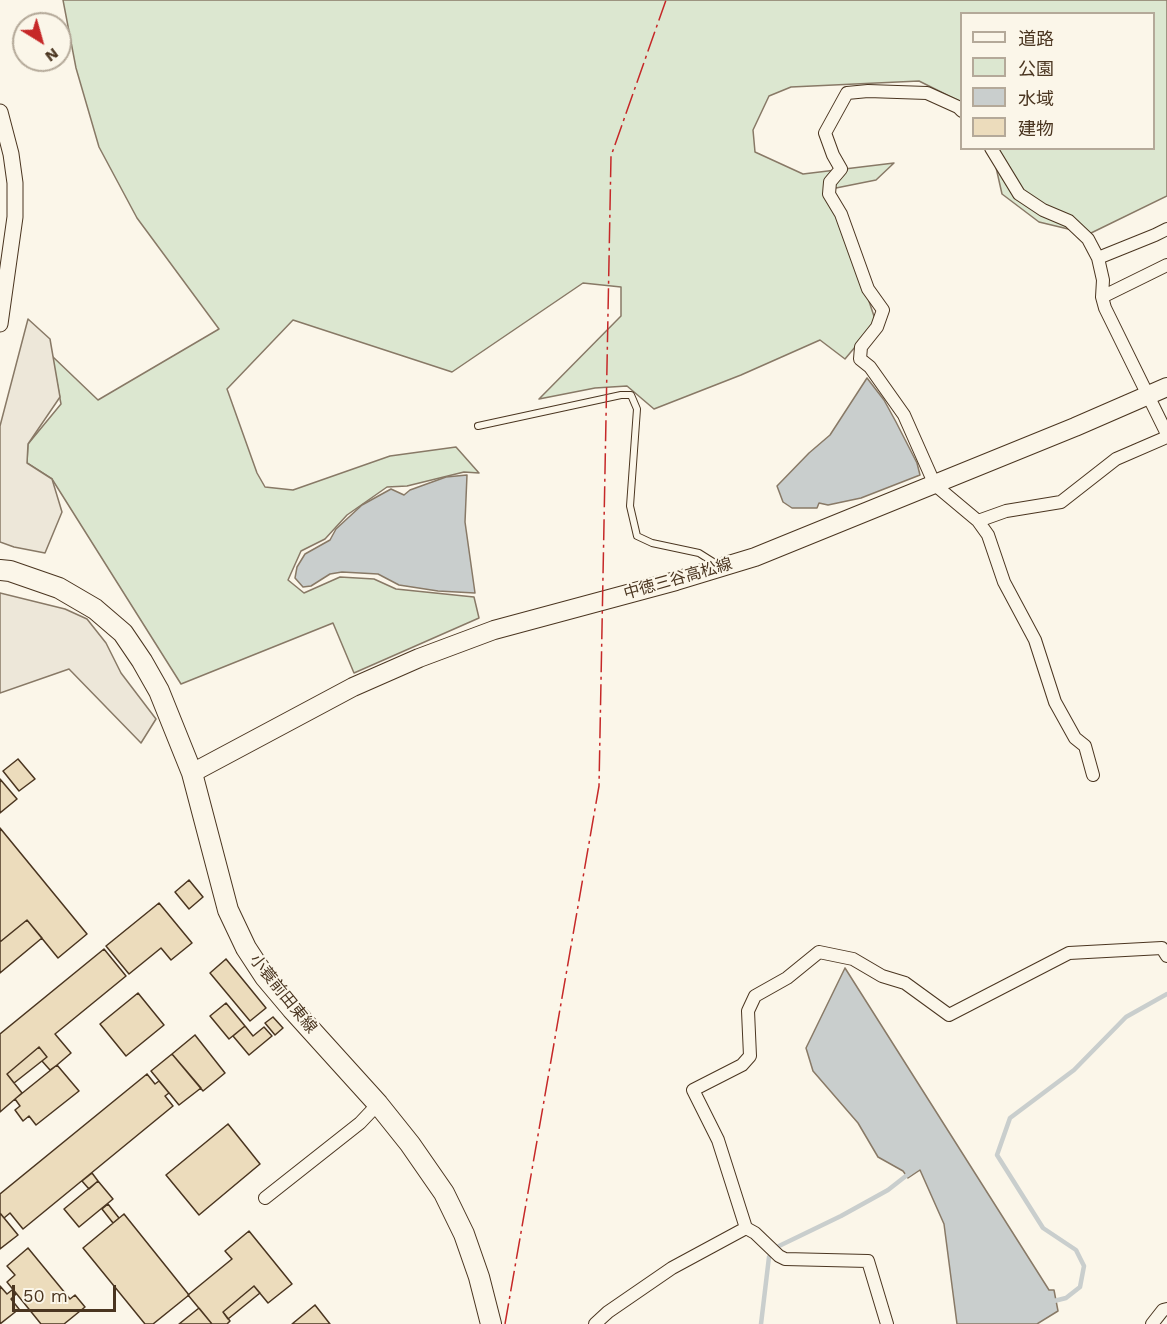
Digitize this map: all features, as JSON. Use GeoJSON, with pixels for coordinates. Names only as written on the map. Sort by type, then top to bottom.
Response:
{"type":"FeatureCollection","features":[{"type":"Feature","properties":{"kind":"main road","name":"中徳三谷高松線"},"geometry":{"type":"LineString","coordinates":[[192,773],[353,687],[419,658],[494,630],[722,567],[802,540],[1167,387]]}},
{"type":"Feature","properties":{"kind":"main road","name":"小蓑前田東線"},"geometry":{"type":"LineString","coordinates":[[0,570],[10,571],[59,588],[95,609],[123,633],[159,691],[192,773],[228,910],[246,948],[265,977],[292,1009],[378,1104],[410,1144],[444,1193],[464,1233],[479,1277],[491,1324]]}},
{"type":"Feature","properties":{"kind":"street"},"geometry":{"type":"LineString","coordinates":[[960,109],[927,93],[868,91],[847,93],[825,133],[832,155],[841,169],[830,182],[829,194],[841,214],[868,289],[882,310],[877,327],[861,347],[860,359],[870,367],[904,415],[935,485],[978,521],[988,535],[1004,582],[1035,640],[1055,702],[1075,738],[1084,746],[1093,775]]}},
{"type":"Feature","properties":{"kind":"street"},"geometry":{"type":"LineString","coordinates":[[0,111],[11,154],[15,183],[15,217],[0,324]]}},
{"type":"Feature","properties":{"kind":"street"},"geometry":{"type":"LineString","coordinates":[[978,521],[1014,509],[1061,502],[1116,459],[1167,436],[1105,308],[1102,297],[1104,280],[1098,258],[1088,239],[1069,221],[1043,210],[1019,194],[992,150]]}},
{"type":"Feature","properties":{"kind":"street"},"geometry":{"type":"LineString","coordinates":[[1098,258],[1155,236],[1167,229]]}},
{"type":"Feature","properties":{"kind":"street"},"geometry":{"type":"LineString","coordinates":[[1102,297],[1167,265]]}},
{"type":"Feature","properties":{"kind":"street"},"geometry":{"type":"LineString","coordinates":[[887,1324],[868,1261],[785,1259],[746,1228],[718,1140],[693,1090],[742,1065],[750,1056],[748,1011],[755,996],[786,978],[819,952],[854,959],[882,976],[905,983],[949,1015],[1069,953],[1162,948],[1167,956]]}},
{"type":"Feature","properties":{"kind":"street"},"geometry":{"type":"LineString","coordinates":[[265,1198],[360,1122],[378,1104]]}},
{"type":"Feature","properties":{"kind":"street"},"geometry":{"type":"LineString","coordinates":[[595,1324],[608,1312],[672,1268],[746,1228]]}},
{"type":"Feature","properties":{"kind":"street"},"geometry":{"type":"LineString","coordinates":[[1152,1324],[1163,1310],[1167,1309]]}},
{"type":"Feature","properties":{"kind":"lane"},"geometry":{"type":"LineString","coordinates":[[478,426],[621,395],[631,395],[637,409],[630,506],[637,536],[652,543],[699,554],[722,567]]}},
{"type":"Feature","properties":{"kind":"green space"},"geometry":{"type":"Polygon","coordinates":[[[63,0],[1167,0],[1167,196],[1089,234],[1039,222],[1002,194],[991,150],[1155,150],[1155,12],[960,12],[960,102],[919,81],[791,87],[769,96],[753,130],[755,152],[803,174],[894,163],[876,180],[831,189],[876,322],[845,359],[820,340],[741,375],[654,409],[627,386],[595,388],[539,399],[621,316],[621,287],[583,283],[452,372],[293,320],[227,389],[257,473],[265,487],[293,490],[390,456],[456,447],[479,473],[464,472],[407,486],[387,487],[347,515],[325,539],[301,551],[288,580],[304,593],[340,577],[374,579],[396,589],[474,597],[479,618],[354,673],[333,623],[181,684],[52,479],[27,463],[28,444],[61,404],[52,356],[98,400],[219,329],[137,218],[99,147],[76,68],[72,47],[72,12],[65,12],[63,0]]]}},
{"type":"Feature","properties":{"kind":"shaded area"},"geometry":{"type":"Polygon","coordinates":[[[28,319],[50,339],[60,397],[28,444],[27,463],[52,479],[62,512],[45,553],[0,542],[0,426],[28,319]]]}},
{"type":"Feature","properties":{"kind":"shaded area"},"geometry":{"type":"Polygon","coordinates":[[[0,593],[65,609],[87,619],[106,643],[121,673],[156,719],[141,743],[69,669],[0,693],[0,593]]]}},
{"type":"Feature","properties":{"kind":"water"},"geometry":{"type":"Polygon","coordinates":[[[867,378],[884,400],[917,463],[920,475],[861,498],[828,505],[819,503],[817,508],[792,508],[783,502],[777,486],[830,435],[867,378]]]}},
{"type":"Feature","properties":{"kind":"water"},"geometry":{"type":"Polygon","coordinates":[[[467,475],[465,522],[475,593],[438,591],[399,585],[378,574],[342,572],[330,574],[311,586],[303,587],[295,578],[297,567],[305,554],[330,540],[336,529],[362,505],[391,489],[404,495],[410,490],[446,477],[467,475]]]}},
{"type":"Feature","properties":{"kind":"water"},"geometry":{"type":"Polygon","coordinates":[[[845,968],[1049,1290],[1054,1290],[1058,1311],[1037,1324],[957,1324],[944,1224],[920,1170],[908,1178],[903,1171],[878,1157],[858,1123],[813,1071],[806,1048],[845,968]]]}},
{"type":"Feature","properties":{"kind":"building"},"geometry":{"type":"Polygon","coordinates":[[[18,759],[35,779],[19,791],[3,771],[18,759]]]}},
{"type":"Feature","properties":{"kind":"building"},"geometry":{"type":"Polygon","coordinates":[[[0,779],[17,799],[0,813],[0,779]]]}},
{"type":"Feature","properties":{"kind":"building"},"geometry":{"type":"Polygon","coordinates":[[[0,828],[87,934],[58,958],[27,920],[0,942],[0,828]]]}},
{"type":"Feature","properties":{"kind":"building"},"geometry":{"type":"Polygon","coordinates":[[[189,880],[203,897],[189,909],[175,892],[189,880]]]}},
{"type":"Feature","properties":{"kind":"building"},"geometry":{"type":"Polygon","coordinates":[[[159,903],[192,943],[171,960],[161,948],[129,974],[106,946],[159,903]]]}},
{"type":"Feature","properties":{"kind":"building"},"geometry":{"type":"Polygon","coordinates":[[[27,920],[42,938],[0,973],[0,942],[27,920]]]}},
{"type":"Feature","properties":{"kind":"building"},"geometry":{"type":"Polygon","coordinates":[[[104,949],[126,976],[55,1034],[71,1053],[57,1065],[50,1070],[42,1061],[47,1057],[39,1047],[7,1074],[22,1093],[0,1112],[0,1034],[104,949]]]}},
{"type":"Feature","properties":{"kind":"building"},"geometry":{"type":"Polygon","coordinates":[[[226,959],[266,1008],[250,1021],[210,973],[226,959]]]}},
{"type":"Feature","properties":{"kind":"building"},"geometry":{"type":"Polygon","coordinates":[[[138,993],[164,1025],[126,1056],[100,1024],[138,993]]]}},
{"type":"Feature","properties":{"kind":"building"},"geometry":{"type":"Polygon","coordinates":[[[226,1003],[245,1026],[229,1039],[210,1016],[226,1003]]]}},
{"type":"Feature","properties":{"kind":"building"},"geometry":{"type":"Polygon","coordinates":[[[273,1017],[283,1028],[275,1035],[265,1023],[273,1017]]]}},
{"type":"Feature","properties":{"kind":"building"},"geometry":{"type":"Polygon","coordinates":[[[245,1026],[253,1036],[264,1027],[272,1036],[249,1055],[233,1036],[245,1026]]]}},
{"type":"Feature","properties":{"kind":"building"},"geometry":{"type":"Polygon","coordinates":[[[195,1035],[225,1073],[203,1091],[172,1054],[195,1035]]]}},
{"type":"Feature","properties":{"kind":"building"},"geometry":{"type":"Polygon","coordinates":[[[39,1047],[47,1057],[14,1083],[7,1074],[39,1047]]]}},
{"type":"Feature","properties":{"kind":"building"},"geometry":{"type":"Polygon","coordinates":[[[172,1054],[201,1088],[179,1105],[151,1071],[172,1054]]]}},
{"type":"Feature","properties":{"kind":"building"},"geometry":{"type":"Polygon","coordinates":[[[57,1065],[79,1091],[36,1125],[29,1116],[23,1121],[15,1110],[20,1106],[15,1099],[57,1065]]]}},
{"type":"Feature","properties":{"kind":"building"},"geometry":{"type":"Polygon","coordinates":[[[147,1074],[155,1084],[159,1081],[169,1093],[165,1096],[173,1106],[23,1229],[10,1213],[4,1218],[0,1213],[0,1194],[147,1074]]]}},
{"type":"Feature","properties":{"kind":"building"},"geometry":{"type":"Polygon","coordinates":[[[228,1124],[260,1164],[199,1215],[166,1175],[228,1124]]]}},
{"type":"Feature","properties":{"kind":"building"},"geometry":{"type":"Polygon","coordinates":[[[92,1173],[98,1181],[89,1189],[82,1181],[92,1173]]]}},
{"type":"Feature","properties":{"kind":"building"},"geometry":{"type":"Polygon","coordinates":[[[98,1181],[113,1199],[79,1227],[64,1209],[98,1181]]]}},
{"type":"Feature","properties":{"kind":"building"},"geometry":{"type":"Polygon","coordinates":[[[108,1204],[119,1218],[113,1223],[102,1209],[108,1204]]]}},
{"type":"Feature","properties":{"kind":"building"},"geometry":{"type":"Polygon","coordinates":[[[0,1213],[18,1235],[0,1249],[0,1213]]]}},
{"type":"Feature","properties":{"kind":"building"},"geometry":{"type":"Polygon","coordinates":[[[124,1214],[189,1295],[153,1324],[145,1324],[83,1248],[124,1214]]]}},
{"type":"Feature","properties":{"kind":"building"},"geometry":{"type":"Polygon","coordinates":[[[249,1231],[292,1284],[268,1303],[254,1286],[223,1312],[230,1321],[227,1324],[212,1324],[188,1295],[232,1259],[225,1251],[249,1231]]]}},
{"type":"Feature","properties":{"kind":"building"},"geometry":{"type":"Polygon","coordinates":[[[28,1248],[70,1299],[75,1295],[85,1307],[64,1324],[41,1324],[7,1282],[15,1275],[7,1266],[28,1248]]]}},
{"type":"Feature","properties":{"kind":"building"},"geometry":{"type":"Polygon","coordinates":[[[0,1286],[7,1294],[12,1290],[16,1294],[11,1299],[19,1309],[0,1324],[0,1286]]]}},
{"type":"Feature","properties":{"kind":"building"},"geometry":{"type":"Polygon","coordinates":[[[254,1286],[260,1293],[228,1319],[223,1312],[254,1286]]]}},
{"type":"Feature","properties":{"kind":"building"},"geometry":{"type":"Polygon","coordinates":[[[315,1305],[330,1324],[292,1324],[315,1305]]]}},
{"type":"Feature","properties":{"kind":"building"},"geometry":{"type":"Polygon","coordinates":[[[199,1308],[212,1324],[179,1324],[199,1308]]]}},
{"type":"Feature","properties":{"kind":"waterway"},"geometry":{"type":"LineString","coordinates":[[1050,1302],[1066,1298],[1080,1287],[1084,1266],[1076,1250],[1043,1228],[997,1155],[1010,1118],[1074,1070],[1126,1017],[1167,994]]}},
{"type":"Feature","properties":{"kind":"waterway"},"geometry":{"type":"LineString","coordinates":[[761,1324],[769,1257],[779,1246],[888,1190],[911,1172]]}},
{"type":"Feature","properties":{"kind":"power"},"geometry":{"type":"LineString","coordinates":[[505,1324],[599,786],[611,156],[666,0]]}}]}
